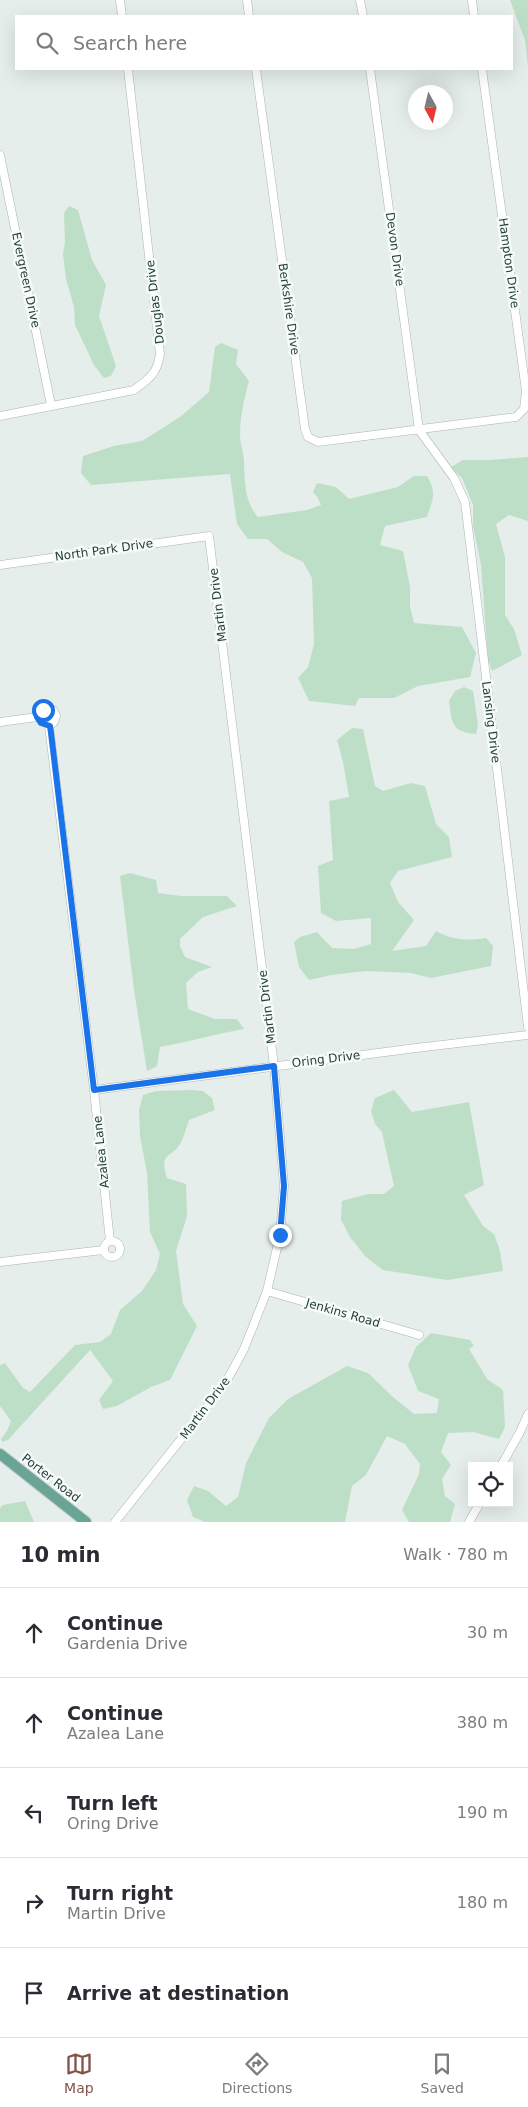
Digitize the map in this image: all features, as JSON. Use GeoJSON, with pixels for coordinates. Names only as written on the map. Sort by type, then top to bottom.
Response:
{"type":"FeatureCollection","features":[{"type":"Feature","properties":{"kind":"main road","name":"Porter Road"},"geometry":{"type":"LineString","coordinates":[[0,1454],[86,1522]]}},
{"type":"Feature","properties":{"kind":"street"},"geometry":{"type":"LineString","coordinates":[[120,0],[122,15]]}},
{"type":"Feature","properties":{"kind":"street"},"geometry":{"type":"LineString","coordinates":[[247,0],[249,15]]}},
{"type":"Feature","properties":{"kind":"street"},"geometry":{"type":"LineString","coordinates":[[360,0],[363,15]]}},
{"type":"Feature","properties":{"kind":"street"},"geometry":{"type":"LineString","coordinates":[[472,0],[474,15]]}},
{"type":"Feature","properties":{"kind":"street","name":"Douglas Drive"},"geometry":{"type":"LineString","coordinates":[[0,416],[134,390],[148,380],[158,368],[160,354],[128,70]]}},
{"type":"Feature","properties":{"kind":"street","name":"Berkshire Drive"},"geometry":{"type":"LineString","coordinates":[[256,70],[305,429],[308,437],[318,442],[329,442],[419,430]]}},
{"type":"Feature","properties":{"kind":"street","name":"Devon Drive"},"geometry":{"type":"LineString","coordinates":[[370,70],[419,430]]}},
{"type":"Feature","properties":{"kind":"street","name":"Hampton Drive"},"geometry":{"type":"LineString","coordinates":[[419,430],[516,417],[524,409],[526,401],[482,70]]}},
{"type":"Feature","properties":{"kind":"street","name":"Evergreen Drive"},"geometry":{"type":"LineString","coordinates":[[0,155],[52,405]]}},
{"type":"Feature","properties":{"kind":"street","name":"Lansing Drive"},"geometry":{"type":"LineString","coordinates":[[419,430],[454,478],[465,502],[528,1027]]}},
{"type":"Feature","properties":{"kind":"street","name":"North Park Drive"},"geometry":{"type":"LineString","coordinates":[[0,565],[209,536]]}},
{"type":"Feature","properties":{"kind":"street","name":"Martin Drive"},"geometry":{"type":"LineString","coordinates":[[115,1522],[224,1384],[244,1350],[267,1291],[280,1235],[284,1186],[274,1066],[209,536]]}},
{"type":"Feature","properties":{"kind":"street","name":"Azalea Lane"},"geometry":{"type":"LineString","coordinates":[[37,717],[45,708],[53,710],[56,719],[50,726],[94,1090],[110,1241]]}},
{"type":"Feature","properties":{"kind":"street"},"geometry":{"type":"LineString","coordinates":[[0,722],[37,717],[41,723],[50,726]]}},
{"type":"Feature","properties":{"kind":"street","name":"Oring Drive"},"geometry":{"type":"LineString","coordinates":[[94,1090],[528,1035]]}},
{"type":"Feature","properties":{"kind":"street"},"geometry":{"type":"LineString","coordinates":[[110,1241],[118,1244],[120,1249],[118,1254],[113,1257],[108,1256],[104,1250],[104,1245],[110,1241]]}},
{"type":"Feature","properties":{"kind":"street"},"geometry":{"type":"LineString","coordinates":[[0,1262],[104,1250]]}},
{"type":"Feature","properties":{"kind":"street","name":"Jenkins Road"},"geometry":{"type":"LineString","coordinates":[[267,1291],[420,1335]]}},
{"type":"Feature","properties":{"kind":"street"},"geometry":{"type":"LineString","coordinates":[[503,1462],[528,1414]]}},
{"type":"Feature","properties":{"kind":"street"},"geometry":{"type":"LineString","coordinates":[[469,1522],[478,1507]]}},
{"type":"Feature","properties":{"kind":"green space"},"geometry":{"type":"Polygon","coordinates":[[[510,0],[528,0],[528,67],[525,40],[510,0]]]}},
{"type":"Feature","properties":{"kind":"green space"},"geometry":{"type":"Polygon","coordinates":[[[69,206],[78,210],[92,260],[106,285],[99,316],[116,366],[111,376],[104,378],[94,365],[75,325],[74,307],[66,279],[63,254],[65,242],[64,213],[69,206]]]}},
{"type":"Feature","properties":{"kind":"green space"},"geometry":{"type":"Polygon","coordinates":[[[221,343],[238,350],[236,364],[249,381],[244,401],[240,438],[244,459],[246,491],[253,511],[258,517],[307,510],[321,505],[313,492],[317,483],[336,487],[349,499],[398,487],[414,476],[427,476],[432,487],[433,496],[427,517],[385,526],[380,545],[403,551],[414,623],[462,627],[476,653],[470,677],[418,686],[394,698],[359,698],[355,706],[309,701],[298,678],[308,667],[314,644],[312,578],[303,562],[282,552],[267,539],[248,539],[237,524],[230,474],[91,485],[81,473],[83,456],[114,446],[142,441],[180,417],[209,392],[215,347],[221,343]]]}},
{"type":"Feature","properties":{"kind":"green space"},"geometry":{"type":"Polygon","coordinates":[[[528,457],[528,521],[509,515],[496,524],[505,557],[505,615],[514,629],[522,655],[492,671],[488,659],[481,565],[473,526],[473,505],[462,478],[451,467],[463,460],[528,457]]]}},
{"type":"Feature","properties":{"kind":"green space"},"geometry":{"type":"Polygon","coordinates":[[[464,687],[473,691],[478,725],[476,734],[462,731],[452,721],[449,701],[455,691],[464,687]]]}},
{"type":"Feature","properties":{"kind":"green space"},"geometry":{"type":"Polygon","coordinates":[[[352,728],[363,729],[375,786],[383,791],[411,783],[425,786],[436,824],[449,837],[452,857],[398,871],[390,883],[398,902],[414,920],[392,951],[426,946],[436,931],[460,939],[486,938],[493,946],[491,966],[431,978],[411,973],[366,971],[331,975],[309,980],[299,967],[294,942],[300,937],[317,932],[332,948],[354,949],[371,944],[371,918],[336,921],[321,913],[318,866],[333,860],[329,801],[349,797],[337,740],[352,728]]]}},
{"type":"Feature","properties":{"kind":"green space"},"geometry":{"type":"Polygon","coordinates":[[[130,873],[156,880],[158,893],[181,896],[227,896],[237,906],[203,917],[180,939],[180,946],[185,957],[212,967],[198,972],[186,983],[188,1009],[215,1019],[237,1019],[244,1029],[160,1047],[157,1066],[147,1071],[134,990],[120,876],[130,873]]]}},
{"type":"Feature","properties":{"kind":"green space"},"geometry":{"type":"Polygon","coordinates":[[[394,1090],[412,1112],[469,1102],[484,1185],[464,1195],[483,1226],[494,1234],[500,1251],[503,1271],[447,1280],[383,1270],[366,1257],[350,1237],[341,1220],[342,1201],[368,1194],[384,1194],[394,1186],[382,1132],[375,1124],[371,1111],[375,1098],[394,1090]]]}},
{"type":"Feature","properties":{"kind":"green space"},"geometry":{"type":"Polygon","coordinates":[[[156,1091],[203,1091],[212,1098],[215,1110],[189,1120],[180,1144],[167,1157],[164,1164],[167,1178],[186,1184],[187,1216],[176,1251],[183,1304],[197,1326],[170,1380],[151,1387],[117,1406],[103,1409],[99,1400],[113,1381],[90,1350],[8,1440],[2,1442],[1,1439],[11,1421],[0,1406],[0,1365],[5,1363],[23,1388],[30,1392],[75,1345],[100,1342],[111,1334],[120,1310],[142,1291],[156,1270],[160,1254],[150,1232],[147,1173],[140,1136],[139,1110],[143,1095],[156,1091]]]}},
{"type":"Feature","properties":{"kind":"green space"},"geometry":{"type":"Polygon","coordinates":[[[431,1333],[470,1340],[474,1346],[469,1349],[487,1379],[503,1390],[505,1427],[499,1439],[473,1432],[448,1433],[441,1452],[451,1465],[442,1479],[445,1496],[455,1504],[450,1522],[409,1522],[402,1510],[419,1474],[420,1464],[405,1444],[387,1436],[366,1475],[352,1486],[345,1522],[205,1522],[193,1517],[187,1500],[194,1486],[208,1491],[226,1506],[238,1497],[246,1463],[269,1418],[288,1399],[347,1366],[368,1373],[414,1414],[437,1413],[439,1399],[418,1391],[408,1365],[416,1347],[431,1333]]]}},
{"type":"Feature","properties":{"kind":"green space"},"geometry":{"type":"Polygon","coordinates":[[[25,1501],[34,1522],[0,1522],[0,1508],[3,1505],[25,1501]]]}},
{"type":"Feature","properties":{"kind":"route"},"geometry":{"type":"LineString","coordinates":[[43,710],[37,717],[41,723],[50,726],[94,1090],[274,1066],[284,1186],[280,1235]]}}]}
